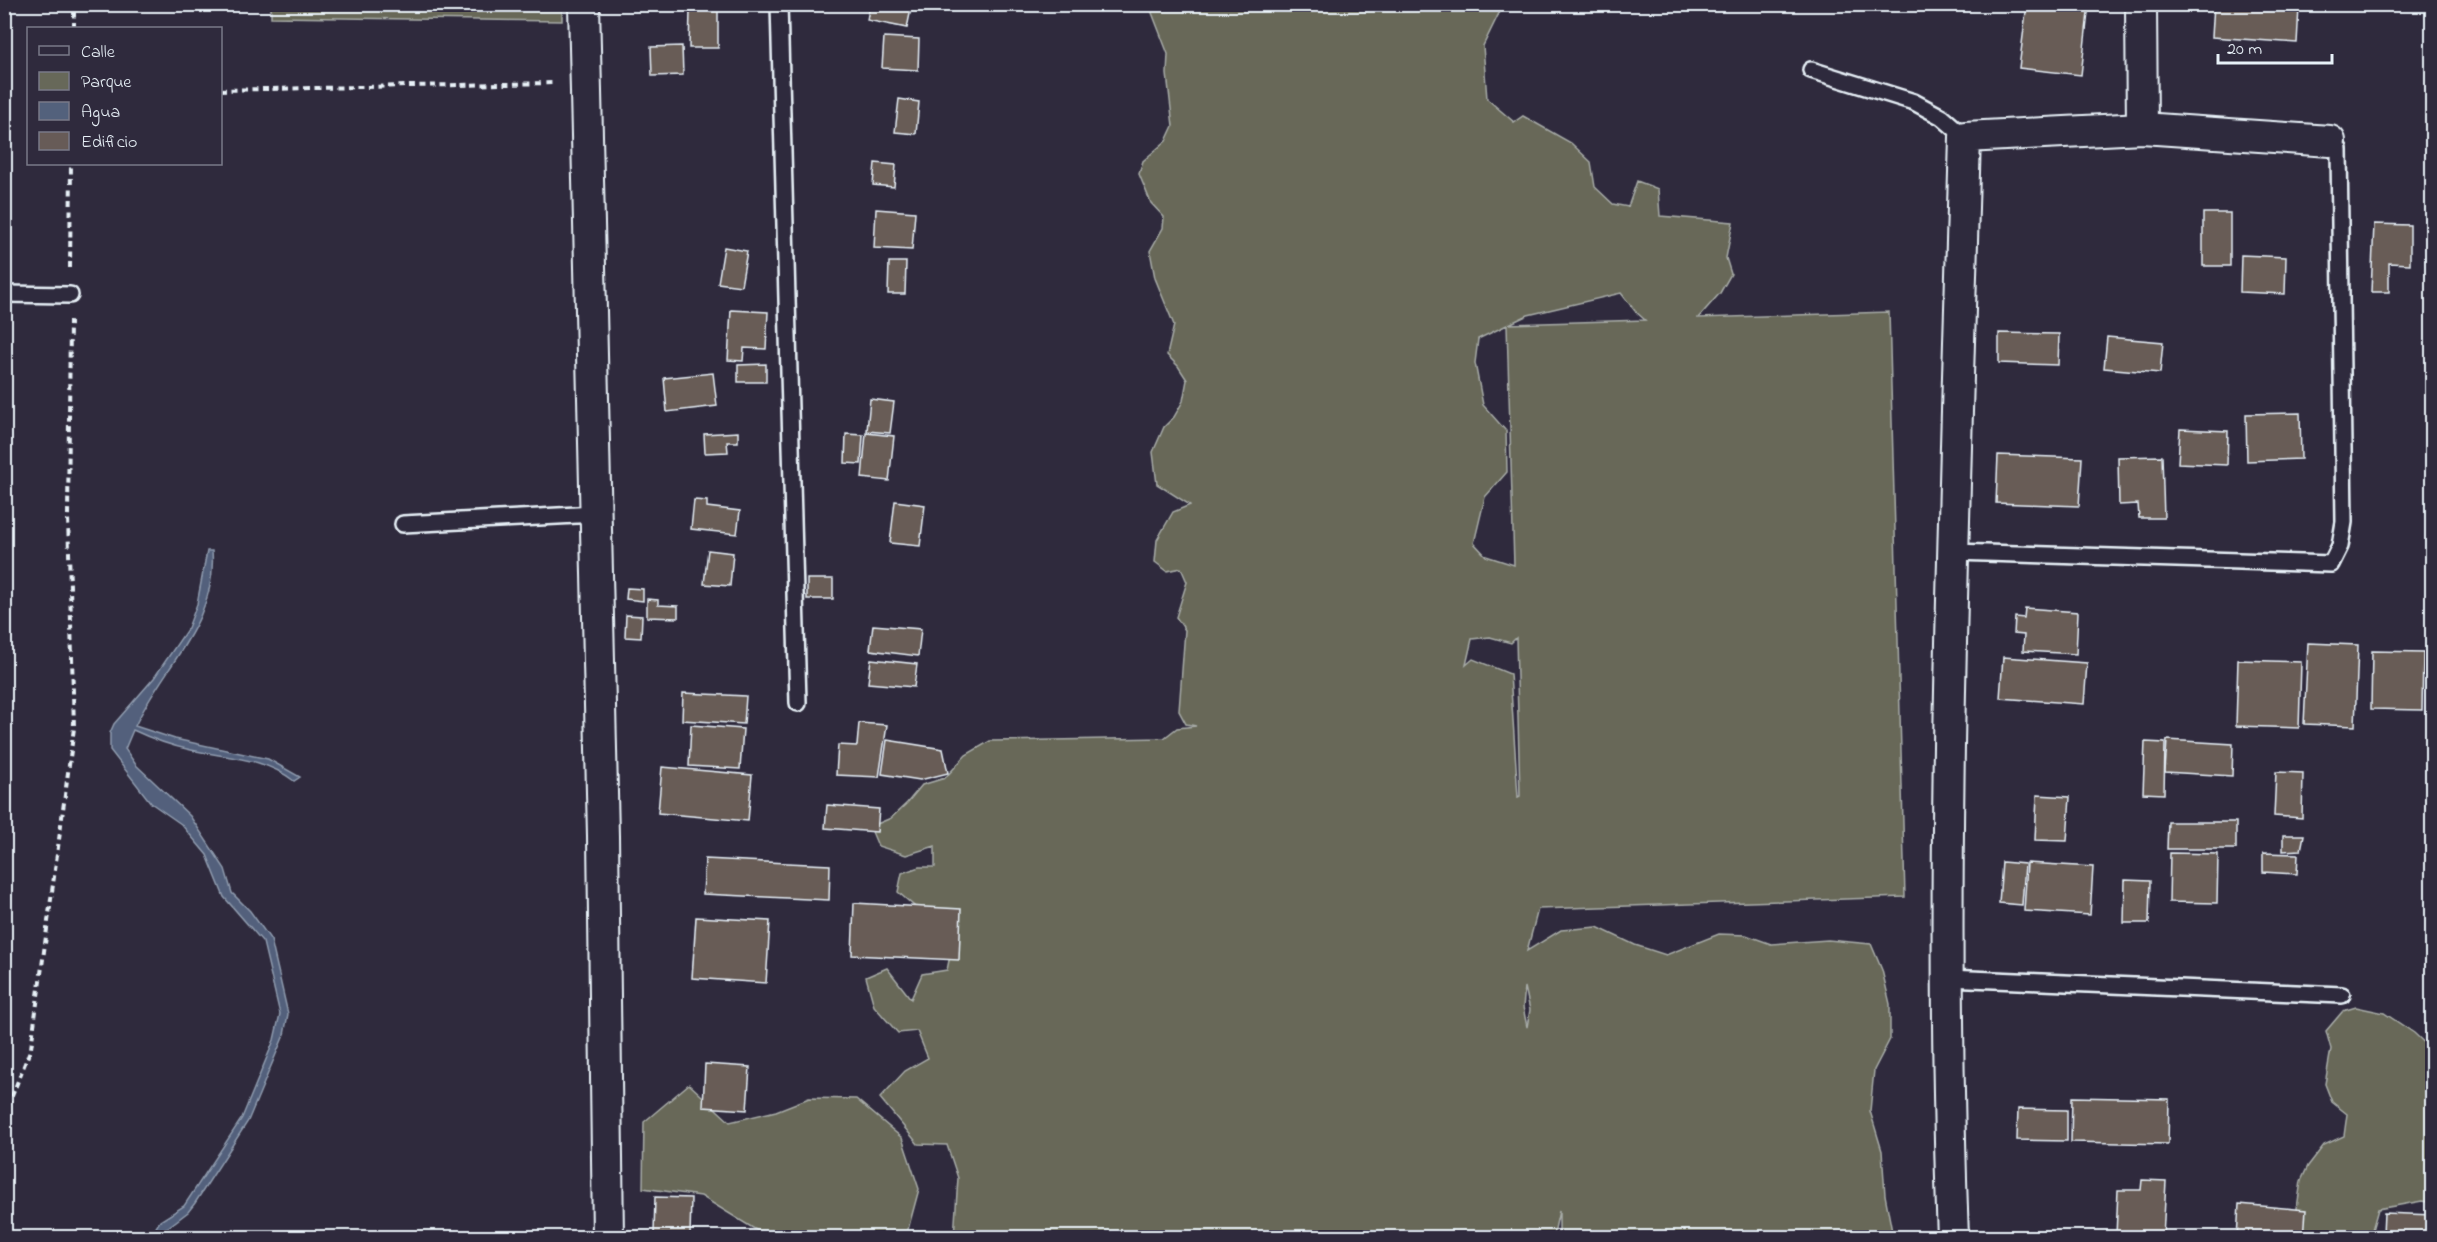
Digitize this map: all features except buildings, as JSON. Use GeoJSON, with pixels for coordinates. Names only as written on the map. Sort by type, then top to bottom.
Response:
{"type":"FeatureCollection","features":[{"type":"Feature","properties":{"kind":"street"},"geometry":{"type":"LineString","coordinates":[[584,4],[596,514],[608,1238]]}},
{"type":"Feature","properties":{"kind":"street"},"geometry":{"type":"LineString","coordinates":[[2141,4],[2142,128]]}},
{"type":"Feature","properties":{"kind":"street"},"geometry":{"type":"LineString","coordinates":[[1953,1238],[1947,978],[1954,552],[1965,137],[2142,128],[2330,141]]}},
{"type":"Feature","properties":{"kind":"lane"},"geometry":{"type":"LineString","coordinates":[[779,4],[798,703]]}},
{"type":"Feature","properties":{"kind":"lane"},"geometry":{"type":"LineString","coordinates":[[1811,70],[1914,102],[1942,117],[1965,137]]}},
{"type":"Feature","properties":{"kind":"lane"},"geometry":{"type":"LineString","coordinates":[[1954,552],[2331,564],[2340,546],[2344,522],[2339,149],[2330,141]]}},
{"type":"Feature","properties":{"kind":"lane"},"geometry":{"type":"LineString","coordinates":[[4,294],[70,295]]}},
{"type":"Feature","properties":{"kind":"lane"},"geometry":{"type":"LineString","coordinates":[[403,524],[596,514]]}},
{"type":"Feature","properties":{"kind":"lane"},"geometry":{"type":"LineString","coordinates":[[1947,978],[2342,995]]}},
{"type":"Feature","properties":{"kind":"path"},"geometry":{"type":"LineString","coordinates":[[74,4],[74,27]]}},
{"type":"Feature","properties":{"kind":"path"},"geometry":{"type":"LineString","coordinates":[[222,90],[586,82]]}},
{"type":"Feature","properties":{"kind":"path"},"geometry":{"type":"LineString","coordinates":[[4,1116],[31,1048],[74,728],[68,517],[71,165]]}},
{"type":"Feature","properties":{"kind":"green space"},"geometry":{"type":"Polygon","coordinates":[[[271,5],[562,5],[562,21],[271,17],[271,5]]]}},
{"type":"Feature","properties":{"kind":"green space"},"geometry":{"type":"Polygon","coordinates":[[[1149,5],[1503,5],[1483,46],[1487,99],[1514,122],[1523,116],[1571,143],[1591,162],[1595,187],[1613,204],[1628,207],[1637,181],[1658,189],[1660,216],[1733,222],[1726,258],[1731,274],[1720,293],[1698,318],[1889,312],[1905,897],[1538,909],[1527,951],[1561,930],[1597,927],[1635,945],[1666,955],[1719,934],[1746,935],[1771,944],[1828,940],[1871,944],[1882,970],[1890,1004],[1890,1039],[1874,1070],[1870,1111],[1882,1151],[1885,1195],[1893,1237],[1559,1237],[1559,1211],[1553,1238],[954,1237],[958,1178],[947,1145],[918,1144],[880,1098],[905,1071],[928,1058],[917,1031],[898,1033],[874,1006],[866,977],[887,968],[911,999],[922,974],[947,970],[957,923],[920,911],[898,892],[902,873],[919,867],[935,867],[935,846],[906,855],[878,846],[870,827],[891,818],[922,785],[945,778],[966,755],[990,741],[1164,738],[1177,728],[1196,726],[1186,724],[1179,711],[1185,630],[1176,617],[1187,582],[1181,568],[1167,571],[1155,562],[1157,540],[1173,512],[1190,505],[1157,484],[1153,452],[1164,427],[1174,417],[1183,401],[1187,380],[1167,355],[1174,325],[1155,278],[1150,251],[1163,228],[1164,217],[1151,203],[1139,174],[1143,161],[1166,141],[1173,126],[1167,74],[1168,54],[1149,5]],[[1621,293],[1528,315],[1509,324],[1645,320],[1621,293]],[[1507,325],[1478,339],[1475,363],[1483,405],[1506,431],[1507,472],[1485,497],[1474,543],[1486,556],[1514,565],[1507,325]],[[1490,637],[1472,639],[1466,665],[1473,659],[1510,674],[1518,797],[1520,796],[1516,638],[1511,643],[1490,637]],[[1525,987],[1523,1007],[1527,1027],[1530,1010],[1525,987]]]}},
{"type":"Feature","properties":{"kind":"green space"},"geometry":{"type":"Polygon","coordinates":[[[2356,1007],[2384,1013],[2414,1033],[2432,1050],[2432,1203],[2422,1201],[2378,1209],[2370,1237],[2302,1237],[2296,1215],[2301,1181],[2308,1166],[2324,1145],[2344,1136],[2347,1114],[2332,1102],[2325,1084],[2331,1049],[2326,1031],[2343,1011],[2356,1007]]]}},
{"type":"Feature","properties":{"kind":"green space"},"geometry":{"type":"Polygon","coordinates":[[[689,1084],[730,1122],[776,1111],[809,1098],[856,1099],[902,1138],[919,1189],[906,1237],[769,1238],[701,1196],[643,1188],[644,1122],[689,1084]]]}},
{"type":"Feature","properties":{"kind":"water"},"geometry":{"type":"Polygon","coordinates":[[[207,551],[212,551],[212,576],[198,622],[135,726],[175,739],[268,759],[300,777],[294,781],[258,763],[176,746],[133,730],[125,749],[136,765],[190,816],[225,869],[232,893],[250,911],[271,940],[288,1014],[284,1035],[248,1121],[188,1212],[167,1228],[160,1237],[150,1237],[160,1221],[184,1206],[242,1118],[274,1040],[280,1014],[263,942],[224,897],[207,855],[181,824],[151,803],[110,750],[110,733],[114,724],[154,678],[188,628],[197,604],[207,551]]]}}]}
